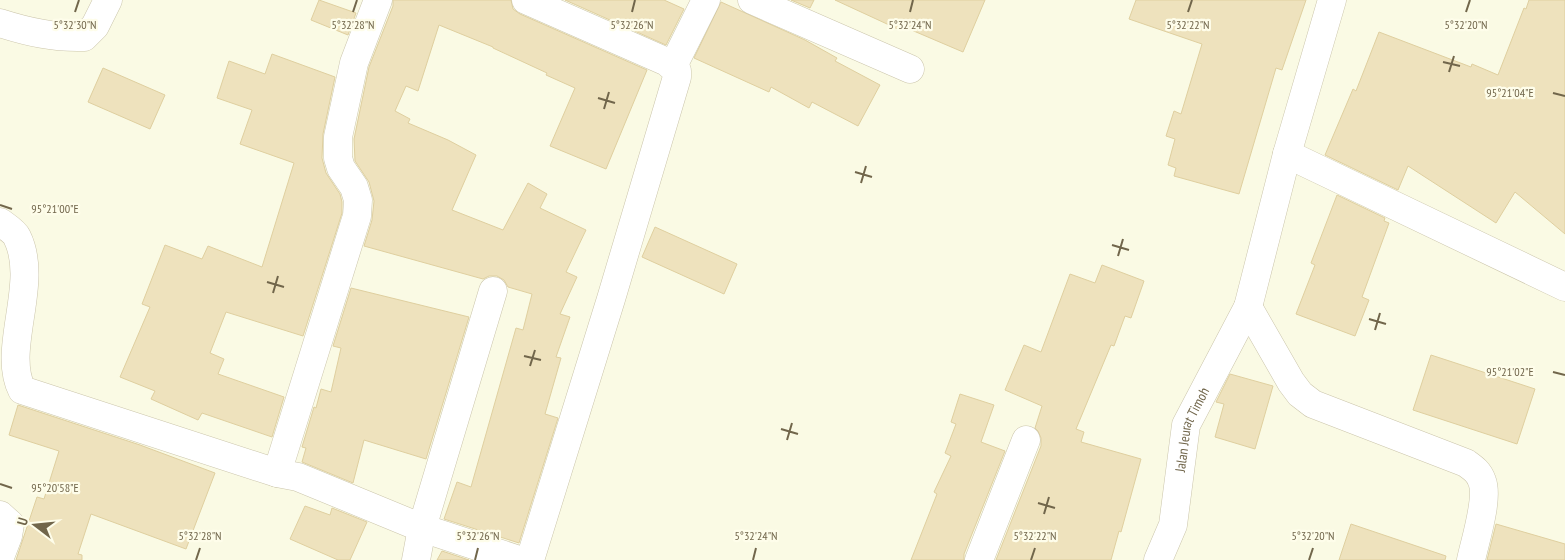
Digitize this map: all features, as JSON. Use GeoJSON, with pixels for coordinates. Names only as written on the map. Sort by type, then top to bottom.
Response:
{"type":"FeatureCollection","features":[{"type":"Feature","properties":{"kind":"street"},"geometry":{"type":"LineString","coordinates":[[0,23],[32,33],[64,38],[84,37],[95,26],[108,0]]}},
{"type":"Feature","properties":{"kind":"street"},"geometry":{"type":"LineString","coordinates":[[277,473],[349,247],[357,216],[358,200],[354,187],[341,168],[338,158],[338,137],[354,63],[378,0]]}},
{"type":"Feature","properties":{"kind":"street"},"geometry":{"type":"LineString","coordinates":[[526,0],[634,46],[673,66],[677,71],[678,77],[530,560]]}},
{"type":"Feature","properties":{"kind":"street"},"geometry":{"type":"LineString","coordinates":[[673,66],[706,0]]}},
{"type":"Feature","properties":{"kind":"street"},"geometry":{"type":"LineString","coordinates":[[752,0],[910,69]]}},
{"type":"Feature","properties":{"kind":"street","name":"Jalan Jeurat Timoh"},"geometry":{"type":"LineString","coordinates":[[1158,560],[1173,525],[1186,424],[1248,307],[1287,154],[1332,0]]}},
{"type":"Feature","properties":{"kind":"street"},"geometry":{"type":"LineString","coordinates":[[1287,154],[1565,287]]}},
{"type":"Feature","properties":{"kind":"street"},"geometry":{"type":"LineString","coordinates":[[0,222],[17,236],[25,264],[16,352],[17,380],[22,390],[277,473],[298,477],[422,528],[519,560]]}},
{"type":"Feature","properties":{"kind":"street"},"geometry":{"type":"LineString","coordinates":[[416,560],[422,528],[493,291]]}},
{"type":"Feature","properties":{"kind":"street"},"geometry":{"type":"LineString","coordinates":[[1248,307],[1291,382],[1300,394],[1313,404],[1466,463],[1476,470],[1483,482],[1482,515],[1471,560]]}},
{"type":"Feature","properties":{"kind":"street"},"geometry":{"type":"LineString","coordinates":[[979,560],[1026,440]]}},
{"type":"Feature","properties":{"kind":"street"},"geometry":{"type":"LineString","coordinates":[[0,515],[10,524],[8,536],[0,557]]}},
{"type":"Feature","properties":{"kind":"building"},"geometry":{"type":"Polygon","coordinates":[[[319,0],[356,13],[348,35],[311,20],[319,0]]]}},
{"type":"Feature","properties":{"kind":"building"},"geometry":{"type":"Polygon","coordinates":[[[393,0],[511,0],[513,9],[520,14],[647,70],[606,169],[550,146],[575,88],[493,47],[439,25],[418,91],[406,86],[395,111],[410,119],[408,123],[448,140],[476,155],[452,210],[503,230],[528,183],[547,194],[540,208],[586,230],[566,272],[577,277],[560,314],[570,317],[556,357],[561,358],[545,414],[558,418],[519,543],[444,519],[457,482],[471,487],[516,328],[523,330],[532,294],[508,287],[504,280],[497,276],[489,276],[483,279],[364,246],[372,220],[374,201],[369,182],[355,161],[354,139],[369,67],[393,6],[393,0]]]}},
{"type":"Feature","properties":{"kind":"building"},"geometry":{"type":"Polygon","coordinates":[[[565,0],[664,0],[684,9],[666,45],[565,0]]]}},
{"type":"Feature","properties":{"kind":"building"},"geometry":{"type":"Polygon","coordinates":[[[791,0],[814,0],[810,8],[791,0]]]}},
{"type":"Feature","properties":{"kind":"building"},"geometry":{"type":"Polygon","coordinates":[[[835,0],[985,0],[963,52],[902,26],[900,30],[835,0]]]}},
{"type":"Feature","properties":{"kind":"building"},"geometry":{"type":"Polygon","coordinates":[[[1136,0],[1306,0],[1282,70],[1276,68],[1239,194],[1174,176],[1176,168],[1168,165],[1175,139],[1166,136],[1174,111],[1181,114],[1202,44],[1129,19],[1136,0]]]}},
{"type":"Feature","properties":{"kind":"building"},"geometry":{"type":"Polygon","coordinates":[[[1529,0],[1565,0],[1565,234],[1515,192],[1496,223],[1408,166],[1398,190],[1325,155],[1353,89],[1356,91],[1379,32],[1471,67],[1472,64],[1498,75],[1524,8],[1526,9],[1529,0]]]}},
{"type":"Feature","properties":{"kind":"building"},"geometry":{"type":"Polygon","coordinates":[[[721,2],[805,40],[837,58],[835,61],[880,85],[858,126],[812,102],[809,108],[771,87],[769,92],[694,58],[721,2]]]}},
{"type":"Feature","properties":{"kind":"building"},"geometry":{"type":"Polygon","coordinates":[[[272,54],[335,77],[323,134],[322,158],[326,173],[340,194],[342,213],[303,336],[226,312],[210,353],[224,359],[218,374],[284,397],[272,437],[202,413],[198,420],[151,399],[155,391],[120,377],[150,307],[142,304],[165,245],[202,259],[208,246],[262,267],[294,163],[240,144],[252,110],[217,98],[229,61],[265,74],[272,54]]]}},
{"type":"Feature","properties":{"kind":"building"},"geometry":{"type":"Polygon","coordinates":[[[103,68],[165,95],[150,129],[88,102],[103,68]]]}},
{"type":"Feature","properties":{"kind":"building"},"geometry":{"type":"Polygon","coordinates":[[[1337,195],[1385,218],[1384,221],[1389,223],[1362,297],[1369,300],[1355,336],[1296,314],[1315,265],[1311,263],[1337,195]]]}},
{"type":"Feature","properties":{"kind":"building"},"geometry":{"type":"Polygon","coordinates":[[[655,227],[737,264],[724,294],[642,257],[655,227]]]}},
{"type":"Feature","properties":{"kind":"building"},"geometry":{"type":"Polygon","coordinates":[[[1102,265],[1144,281],[1131,318],[1125,316],[1114,346],[1111,345],[1076,429],[1084,432],[1081,442],[1141,459],[1121,532],[1119,531],[1111,560],[996,560],[1041,446],[1041,438],[1035,428],[1042,406],[1005,390],[1024,345],[1041,352],[1070,274],[1095,283],[1102,265]]]}},
{"type":"Feature","properties":{"kind":"building"},"geometry":{"type":"Polygon","coordinates":[[[351,288],[469,317],[426,459],[364,440],[353,483],[302,462],[306,448],[302,447],[321,389],[331,392],[341,348],[333,346],[351,288]]]}},
{"type":"Feature","properties":{"kind":"building"},"geometry":{"type":"Polygon","coordinates":[[[1431,355],[1535,389],[1517,444],[1413,410],[1431,355]]]}},
{"type":"Feature","properties":{"kind":"building"},"geometry":{"type":"Polygon","coordinates":[[[1230,374],[1273,386],[1255,449],[1215,437],[1224,404],[1216,402],[1230,374]]]}},
{"type":"Feature","properties":{"kind":"building"},"geometry":{"type":"Polygon","coordinates":[[[960,394],[994,405],[981,442],[1005,451],[964,554],[964,560],[911,560],[937,494],[934,492],[951,456],[945,453],[956,424],[951,422],[960,394]]]}},
{"type":"Feature","properties":{"kind":"building"},"geometry":{"type":"Polygon","coordinates":[[[18,405],[140,445],[215,473],[186,549],[91,514],[78,554],[82,555],[82,560],[16,560],[37,497],[44,499],[59,451],[9,435],[18,405]]]}},
{"type":"Feature","properties":{"kind":"building"},"geometry":{"type":"Polygon","coordinates":[[[305,506],[330,515],[332,508],[367,522],[350,560],[338,560],[290,539],[305,506]]]}},
{"type":"Feature","properties":{"kind":"building"},"geometry":{"type":"Polygon","coordinates":[[[1351,524],[1446,556],[1445,560],[1339,560],[1351,524]]]}},
{"type":"Feature","properties":{"kind":"building"},"geometry":{"type":"Polygon","coordinates":[[[1496,524],[1565,544],[1565,560],[1487,560],[1496,524]]]}},
{"type":"Feature","properties":{"kind":"building"},"geometry":{"type":"Polygon","coordinates":[[[442,551],[469,560],[437,560],[442,551]]]}}]}
